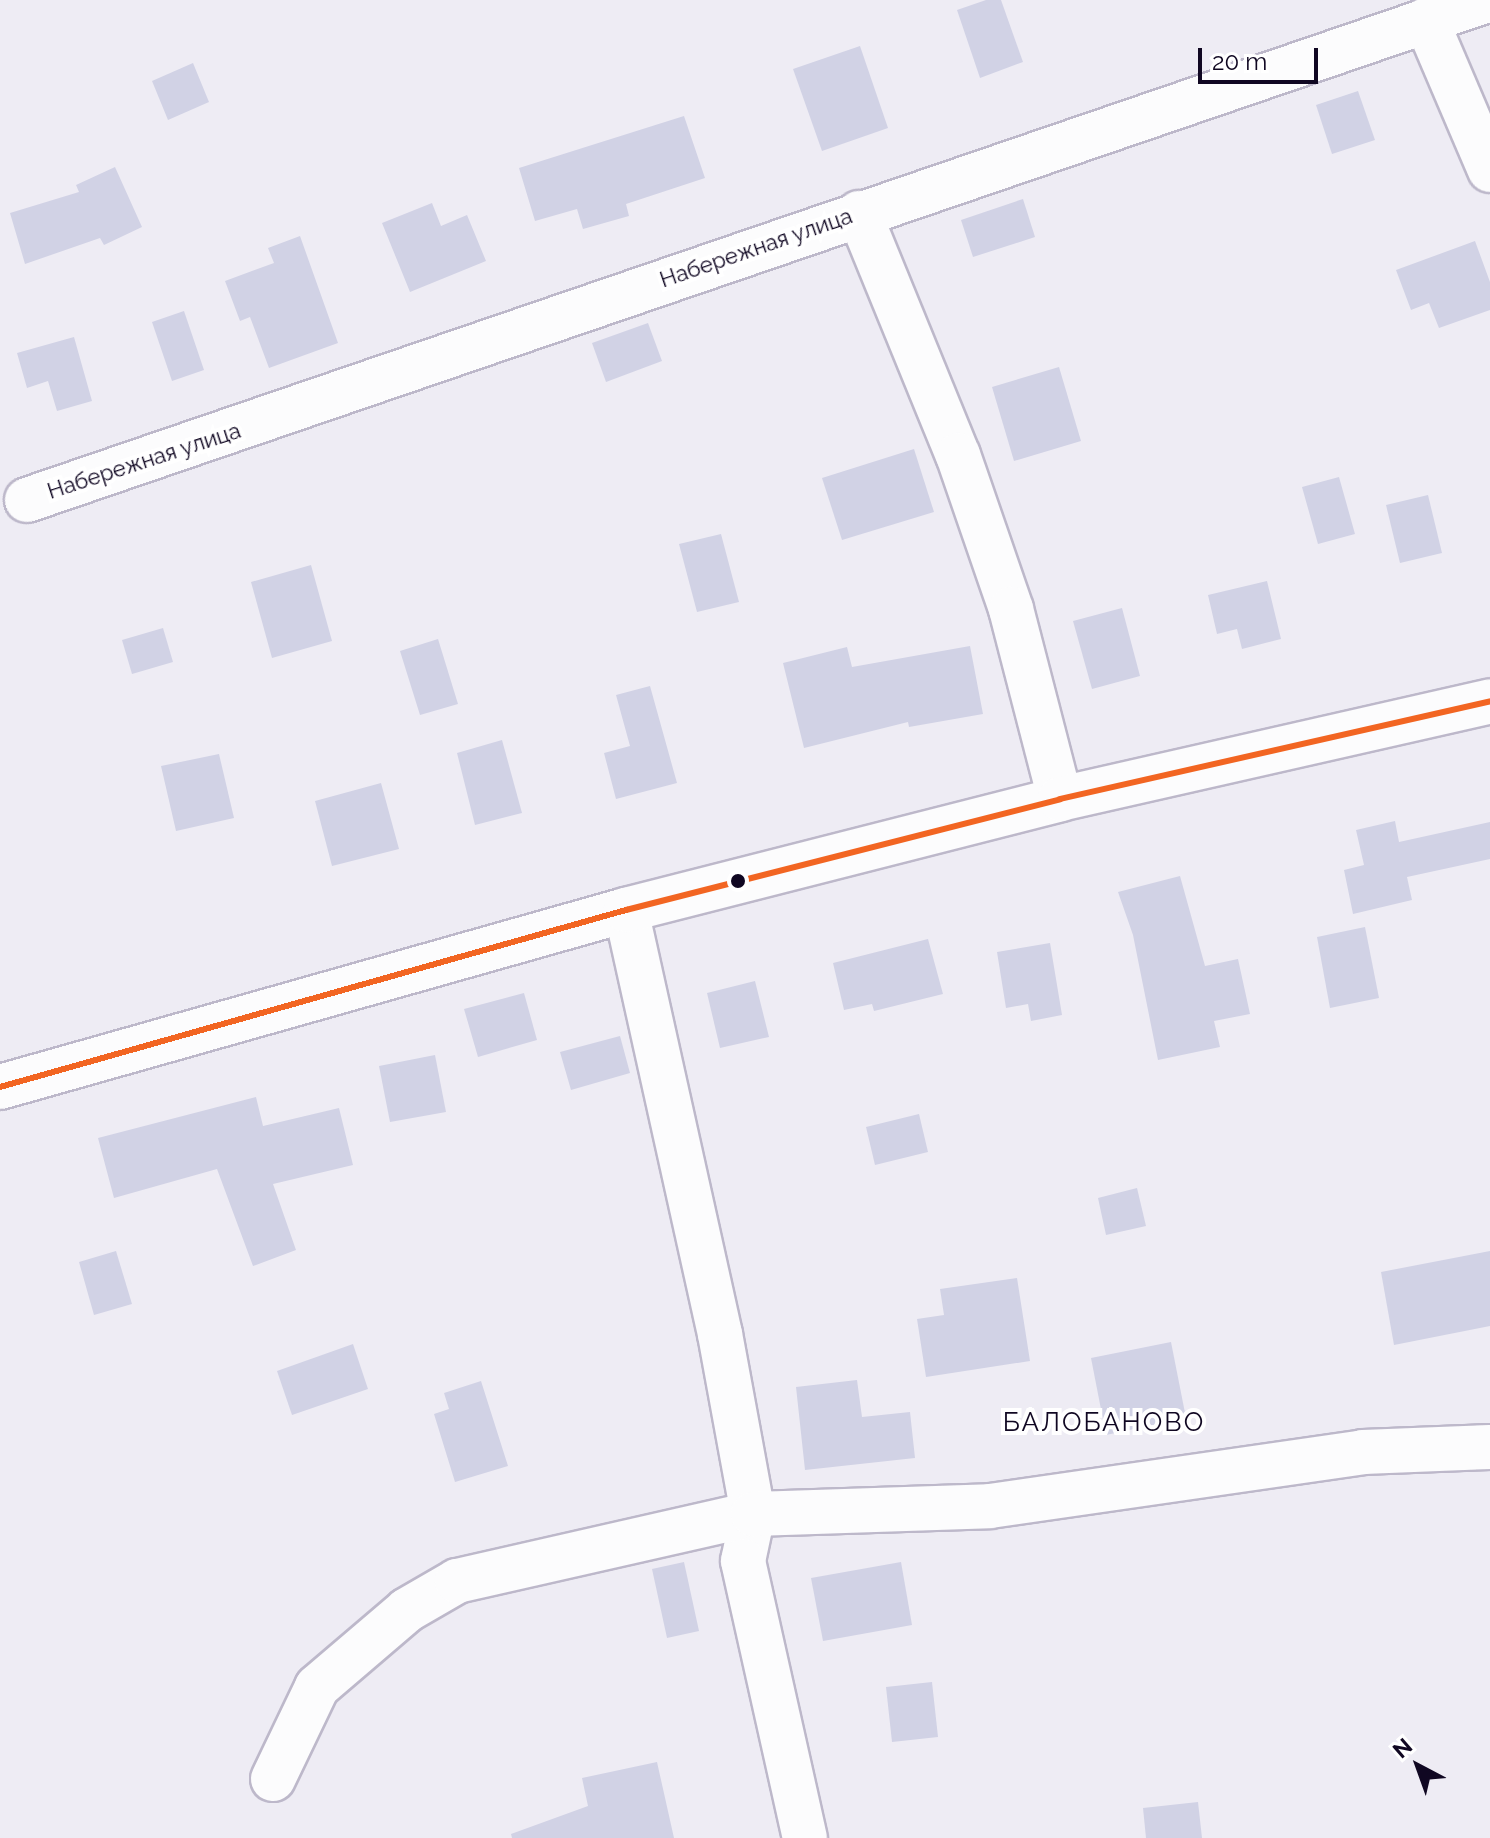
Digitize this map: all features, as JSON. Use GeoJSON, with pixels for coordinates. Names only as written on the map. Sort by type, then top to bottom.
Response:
{"type":"FeatureCollection","features":[{"type":"Feature","properties":{"kind":"street","name":"Набережная улица"},"geometry":{"type":"LineString","coordinates":[[27,500],[1487,0]]}},
{"type":"Feature","properties":{"kind":"street"},"geometry":{"type":"LineString","coordinates":[[1426,20],[1490,170]]}},
{"type":"Feature","properties":{"kind":"street"},"geometry":{"type":"LineString","coordinates":[[859,213],[958,455],[1011,609],[1060,799]]}},
{"type":"Feature","properties":{"kind":"street"},"geometry":{"type":"LineString","coordinates":[[0,1087],[626,910],[1060,799],[1490,701]]}},
{"type":"Feature","properties":{"kind":"street"},"geometry":{"type":"LineString","coordinates":[[626,910],[720,1334],[753,1514],[743,1561],[805,1838]]}},
{"type":"Feature","properties":{"kind":"street"},"geometry":{"type":"LineString","coordinates":[[358,1610],[457,1581],[753,1514],[990,1506],[1363,1452],[1490,1447]]}},
{"type":"Feature","properties":{"kind":"street"},"geometry":{"type":"LineString","coordinates":[[273,1779],[317,1687],[407,1610],[457,1581]]}},
{"type":"Feature","properties":{"kind":"building"},"geometry":{"type":"Polygon","coordinates":[[[986,0],[1001,0],[1023,62],[980,78],[957,10],[986,0]]]}},
{"type":"Feature","properties":{"kind":"building"},"geometry":{"type":"Polygon","coordinates":[[[860,46],[888,128],[822,151],[793,69],[860,46]]]}},
{"type":"Feature","properties":{"kind":"building"},"geometry":{"type":"Polygon","coordinates":[[[193,63],[209,102],[168,120],[152,81],[193,63]]]}},
{"type":"Feature","properties":{"kind":"building"},"geometry":{"type":"Polygon","coordinates":[[[1358,91],[1375,140],[1332,154],[1316,105],[1358,91]]]}},
{"type":"Feature","properties":{"kind":"building"},"geometry":{"type":"Polygon","coordinates":[[[684,116],[705,178],[626,204],[629,216],[583,229],[577,209],[535,221],[519,168],[684,116]]]}},
{"type":"Feature","properties":{"kind":"building"},"geometry":{"type":"Polygon","coordinates":[[[115,167],[142,227],[104,245],[100,238],[25,264],[10,213],[79,192],[76,185],[115,167]]]}},
{"type":"Feature","properties":{"kind":"building"},"geometry":{"type":"Polygon","coordinates":[[[1023,199],[1035,237],[973,257],[961,220],[1023,199]]]}},
{"type":"Feature","properties":{"kind":"building"},"geometry":{"type":"Polygon","coordinates":[[[432,203],[441,226],[467,215],[486,261],[410,292],[382,223],[432,203]]]}},
{"type":"Feature","properties":{"kind":"building"},"geometry":{"type":"Polygon","coordinates":[[[300,236],[338,343],[269,368],[250,317],[240,321],[225,281],[274,263],[268,248],[300,236]]]}},
{"type":"Feature","properties":{"kind":"building"},"geometry":{"type":"Polygon","coordinates":[[[1475,241],[1490,282],[1490,310],[1439,328],[1429,303],[1411,310],[1396,270],[1475,241]]]}},
{"type":"Feature","properties":{"kind":"building"},"geometry":{"type":"Polygon","coordinates":[[[184,311],[204,370],[172,381],[152,322],[184,311]]]}},
{"type":"Feature","properties":{"kind":"building"},"geometry":{"type":"Polygon","coordinates":[[[648,323],[662,361],[606,382],[592,343],[648,323]]]}},
{"type":"Feature","properties":{"kind":"building"},"geometry":{"type":"Polygon","coordinates":[[[74,337],[92,401],[57,411],[48,381],[27,388],[17,353],[74,337]]]}},
{"type":"Feature","properties":{"kind":"building"},"geometry":{"type":"Polygon","coordinates":[[[1059,367],[1081,441],[1014,461],[992,387],[1059,367]]]}},
{"type":"Feature","properties":{"kind":"building"},"geometry":{"type":"Polygon","coordinates":[[[914,449],[934,512],[842,540],[822,478],[914,449]]]}},
{"type":"Feature","properties":{"kind":"building"},"geometry":{"type":"Polygon","coordinates":[[[1339,477],[1355,534],[1318,544],[1302,487],[1339,477]]]}},
{"type":"Feature","properties":{"kind":"building"},"geometry":{"type":"Polygon","coordinates":[[[1428,495],[1442,553],[1400,563],[1386,505],[1428,495]]]}},
{"type":"Feature","properties":{"kind":"building"},"geometry":{"type":"Polygon","coordinates":[[[721,534],[739,602],[697,612],[679,544],[721,534]]]}},
{"type":"Feature","properties":{"kind":"building"},"geometry":{"type":"Polygon","coordinates":[[[311,565],[332,641],[272,658],[251,582],[311,565]]]}},
{"type":"Feature","properties":{"kind":"building"},"geometry":{"type":"Polygon","coordinates":[[[1267,581],[1281,639],[1242,649],[1237,629],[1217,634],[1208,595],[1267,581]]]}},
{"type":"Feature","properties":{"kind":"building"},"geometry":{"type":"Polygon","coordinates":[[[1122,608],[1140,676],[1092,689],[1073,621],[1122,608]]]}},
{"type":"Feature","properties":{"kind":"building"},"geometry":{"type":"Polygon","coordinates":[[[163,628],[173,662],[132,674],[122,640],[163,628]]]}},
{"type":"Feature","properties":{"kind":"building"},"geometry":{"type":"Polygon","coordinates":[[[438,639],[458,704],[420,715],[400,651],[438,639]]]}},
{"type":"Feature","properties":{"kind":"building"},"geometry":{"type":"Polygon","coordinates":[[[970,646],[983,714],[909,727],[908,722],[804,748],[783,663],[847,647],[852,667],[970,646]]]}},
{"type":"Feature","properties":{"kind":"building"},"geometry":{"type":"Polygon","coordinates":[[[650,686],[677,783],[616,799],[604,753],[630,746],[616,695],[650,686]]]}},
{"type":"Feature","properties":{"kind":"building"},"geometry":{"type":"Polygon","coordinates":[[[502,740],[522,813],[475,825],[457,753],[502,740]]]}},
{"type":"Feature","properties":{"kind":"building"},"geometry":{"type":"Polygon","coordinates":[[[219,754],[234,818],[176,831],[161,766],[219,754]]]}},
{"type":"Feature","properties":{"kind":"building"},"geometry":{"type":"Polygon","coordinates":[[[381,783],[399,849],[332,866],[315,801],[381,783]]]}},
{"type":"Feature","properties":{"kind":"building"},"geometry":{"type":"Polygon","coordinates":[[[1395,821],[1399,842],[1490,822],[1490,859],[1407,877],[1412,900],[1353,914],[1344,870],[1364,865],[1356,830],[1395,821]]]}},
{"type":"Feature","properties":{"kind":"building"},"geometry":{"type":"Polygon","coordinates":[[[1180,876],[1205,966],[1238,959],[1250,1014],[1214,1021],[1220,1047],[1158,1060],[1133,935],[1118,892],[1180,876]]]}},
{"type":"Feature","properties":{"kind":"building"},"geometry":{"type":"Polygon","coordinates":[[[1365,927],[1379,998],[1330,1008],[1317,937],[1365,927]]]}},
{"type":"Feature","properties":{"kind":"building"},"geometry":{"type":"Polygon","coordinates":[[[928,939],[943,994],[874,1011],[872,1004],[844,1010],[833,963],[928,939]]]}},
{"type":"Feature","properties":{"kind":"building"},"geometry":{"type":"Polygon","coordinates":[[[1050,943],[1062,1015],[1031,1021],[1028,1004],[1006,1008],[997,952],[1050,943]]]}},
{"type":"Feature","properties":{"kind":"building"},"geometry":{"type":"Polygon","coordinates":[[[755,981],[769,1037],[720,1048],[707,993],[755,981]]]}},
{"type":"Feature","properties":{"kind":"building"},"geometry":{"type":"Polygon","coordinates":[[[524,993],[537,1040],[478,1057],[464,1009],[524,993]]]}},
{"type":"Feature","properties":{"kind":"building"},"geometry":{"type":"Polygon","coordinates":[[[620,1036],[630,1073],[571,1090],[560,1052],[620,1036]]]}},
{"type":"Feature","properties":{"kind":"building"},"geometry":{"type":"Polygon","coordinates":[[[435,1055],[446,1112],[390,1122],[379,1066],[435,1055]]]}},
{"type":"Feature","properties":{"kind":"building"},"geometry":{"type":"Polygon","coordinates":[[[256,1097],[263,1126],[339,1108],[353,1165],[273,1184],[296,1250],[253,1266],[217,1169],[114,1198],[98,1138],[256,1097]]]}},
{"type":"Feature","properties":{"kind":"building"},"geometry":{"type":"Polygon","coordinates":[[[919,1114],[928,1152],[875,1165],[866,1127],[919,1114]]]}},
{"type":"Feature","properties":{"kind":"building"},"geometry":{"type":"Polygon","coordinates":[[[1137,1188],[1146,1226],[1106,1235],[1098,1198],[1137,1188]]]}},
{"type":"Feature","properties":{"kind":"building"},"geometry":{"type":"Polygon","coordinates":[[[116,1251],[132,1304],[94,1315],[79,1262],[116,1251]]]}},
{"type":"Feature","properties":{"kind":"building"},"geometry":{"type":"Polygon","coordinates":[[[1490,1251],[1490,1326],[1394,1345],[1381,1272],[1490,1251]]]}},
{"type":"Feature","properties":{"kind":"building"},"geometry":{"type":"Polygon","coordinates":[[[1017,1278],[1030,1361],[926,1377],[917,1319],[944,1315],[940,1289],[1017,1278]]]}},
{"type":"Feature","properties":{"kind":"building"},"geometry":{"type":"Polygon","coordinates":[[[1171,1342],[1186,1418],[1106,1435],[1091,1358],[1171,1342]]]}},
{"type":"Feature","properties":{"kind":"building"},"geometry":{"type":"Polygon","coordinates":[[[353,1344],[368,1389],[292,1415],[277,1371],[353,1344]]]}},
{"type":"Feature","properties":{"kind":"building"},"geometry":{"type":"Polygon","coordinates":[[[857,1380],[862,1417],[910,1412],[915,1458],[805,1470],[796,1387],[857,1380]]]}},
{"type":"Feature","properties":{"kind":"building"},"geometry":{"type":"Polygon","coordinates":[[[481,1381],[508,1466],[455,1482],[434,1414],[449,1409],[444,1393],[481,1381]]]}},
{"type":"Feature","properties":{"kind":"building"},"geometry":{"type":"Polygon","coordinates":[[[684,1562],[699,1631],[667,1638],[652,1569],[684,1562]]]}},
{"type":"Feature","properties":{"kind":"building"},"geometry":{"type":"Polygon","coordinates":[[[901,1562],[912,1625],[823,1641],[811,1578],[901,1562]]]}},
{"type":"Feature","properties":{"kind":"building"},"geometry":{"type":"Polygon","coordinates":[[[932,1682],[938,1737],[892,1742],[886,1687],[932,1682]]]}},
{"type":"Feature","properties":{"kind":"building"},"geometry":{"type":"Polygon","coordinates":[[[657,1762],[674,1838],[512,1838],[511,1834],[588,1806],[582,1778],[657,1762]]]}},
{"type":"Feature","properties":{"kind":"building"},"geometry":{"type":"Polygon","coordinates":[[[1198,1802],[1202,1838],[1146,1838],[1143,1808],[1198,1802]]]}},
{"type":"Feature","properties":{"kind":"transit line"},"geometry":{"type":"LineString","coordinates":[[0,1087],[626,910],[1060,799],[1490,701]]}},
{"type":"Feature","properties":{"kind":"district","name":"БАЛОБАНОВО"},"geometry":{"type":"Point","coordinates":[1104,1423]}}]}
